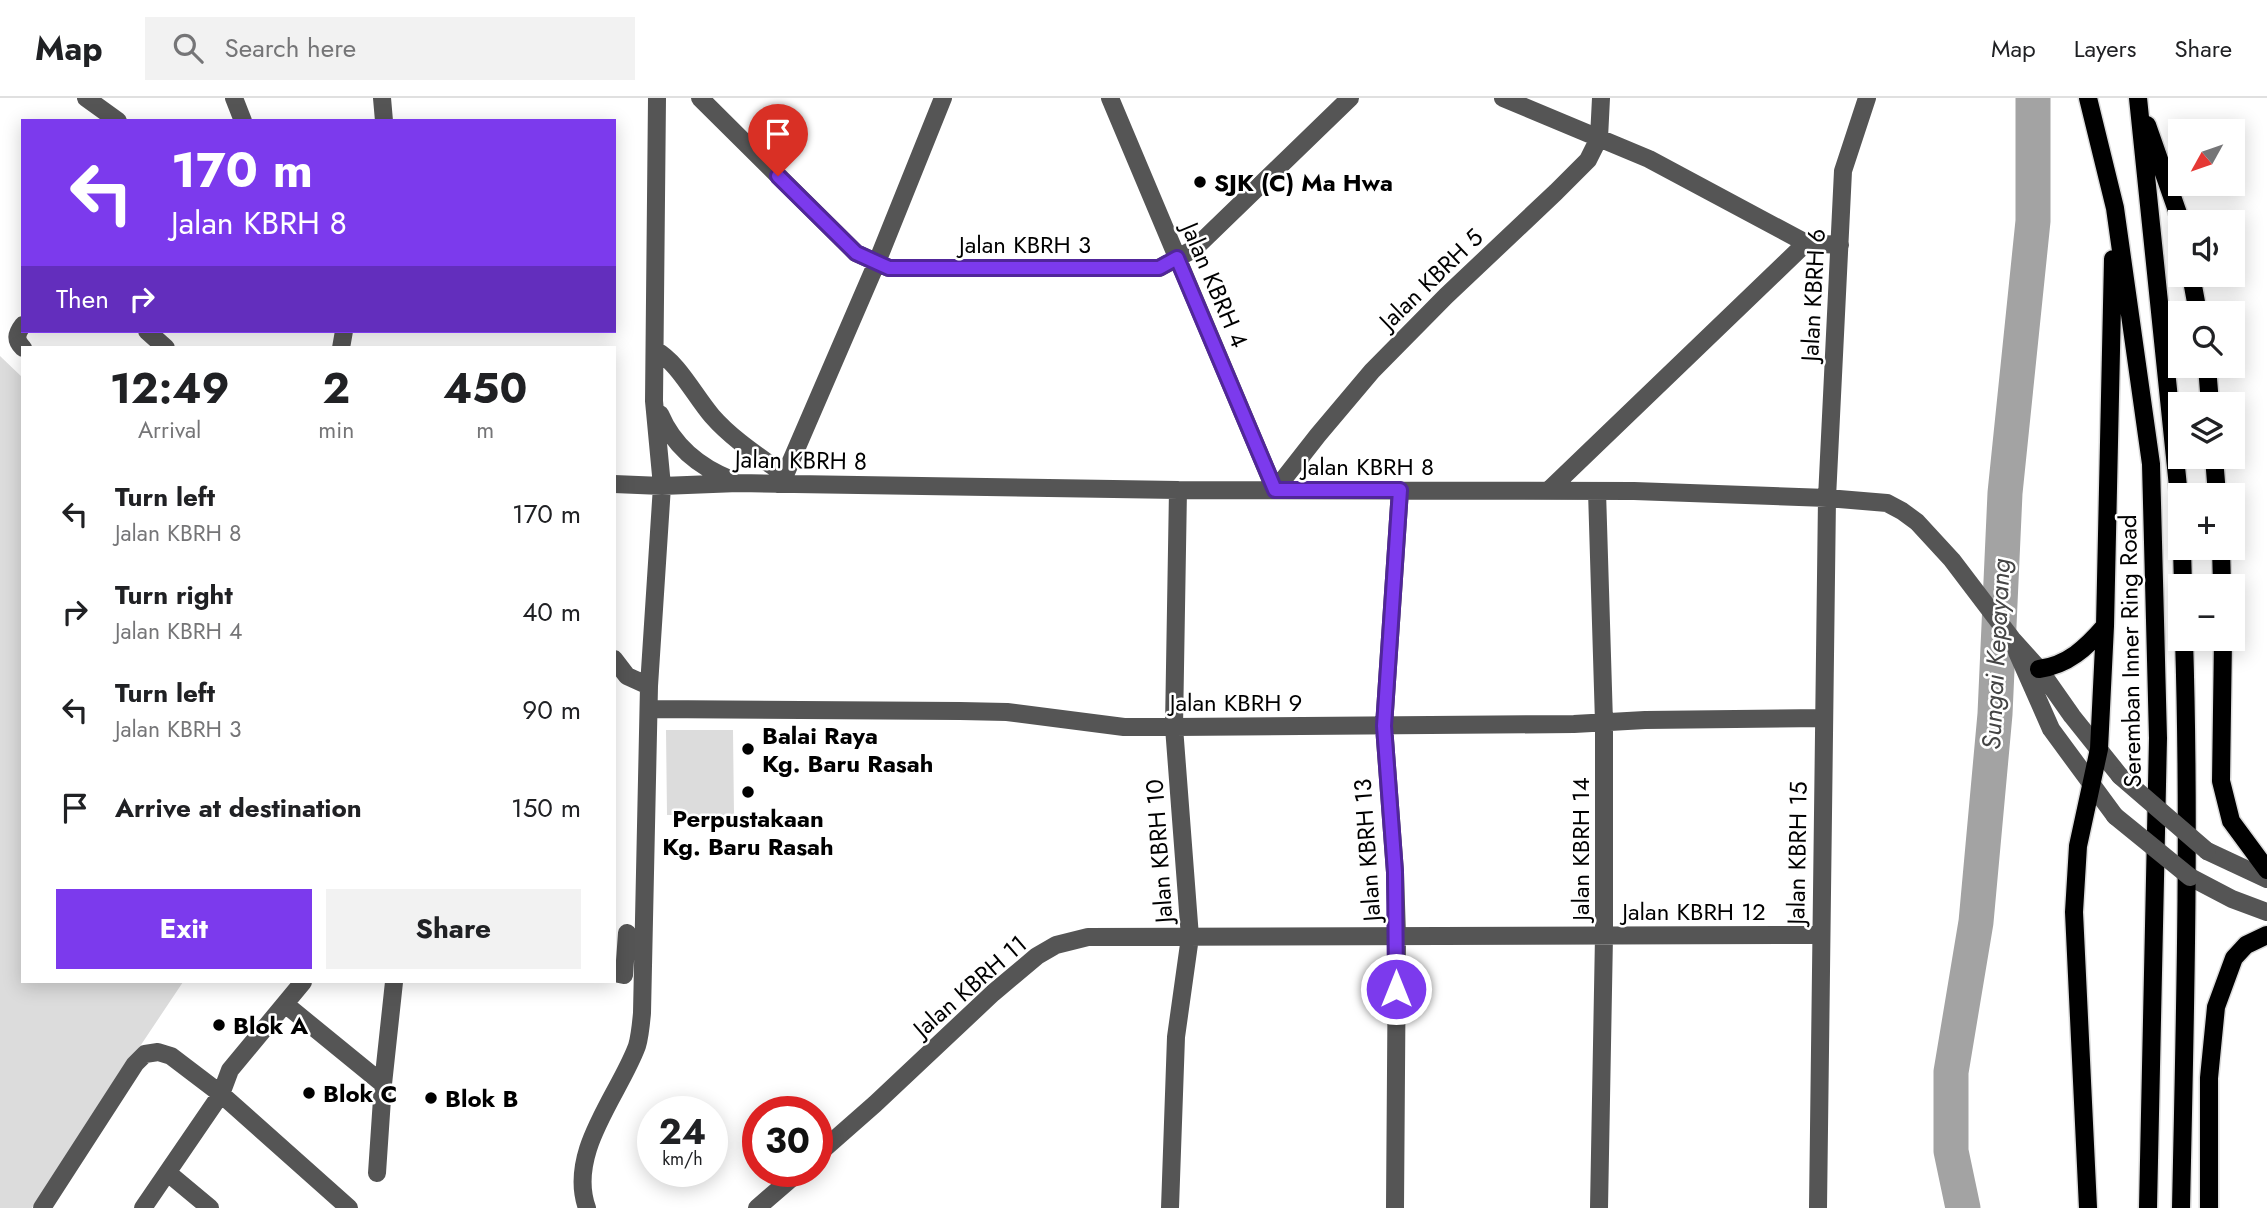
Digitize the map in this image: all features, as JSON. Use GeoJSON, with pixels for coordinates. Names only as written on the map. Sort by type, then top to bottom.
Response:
{"type":"FeatureCollection","features":[{"type":"Feature","properties":{"kind":"main road","name":"Seremban Inner Ring Road"},"geometry":{"type":"LineString","coordinates":[[2088,98],[2115,208],[2151,464],[2158,738],[2148,1208]]}},
{"type":"Feature","properties":{"kind":"main road"},"geometry":{"type":"LineString","coordinates":[[2139,100],[2177,210]]}},
{"type":"Feature","properties":{"kind":"main road"},"geometry":{"type":"LineString","coordinates":[[2139,100],[2177,483]]}},
{"type":"Feature","properties":{"kind":"main road"},"geometry":{"type":"LineString","coordinates":[[2088,1208],[2074,912],[2078,846],[2099,749],[2105,626],[2115,208]]}},
{"type":"Feature","properties":{"kind":"main road"},"geometry":{"type":"LineString","coordinates":[[2039,669],[2051,667],[2072,657],[2087,646],[2105,626]]}},
{"type":"Feature","properties":{"kind":"main road"},"geometry":{"type":"LineString","coordinates":[[2181,1208],[2188,924],[2185,651]]}},
{"type":"Feature","properties":{"kind":"main road"},"geometry":{"type":"LineString","coordinates":[[2223,651],[2221,781],[2231,821],[2267,870]]}},
{"type":"Feature","properties":{"kind":"main road"},"geometry":{"type":"LineString","coordinates":[[2209,1208],[2209,1078],[2216,1007],[2234,958],[2246,945],[2267,935]]}},
{"type":"Feature","properties":{"kind":"street"},"geometry":{"type":"LineString","coordinates":[[86,98],[115,119]]}},
{"type":"Feature","properties":{"kind":"street"},"geometry":{"type":"LineString","coordinates":[[234,98],[242,119]]}},
{"type":"Feature","properties":{"kind":"street"},"geometry":{"type":"LineString","coordinates":[[382,98],[384,119]]}},
{"type":"Feature","properties":{"kind":"street"},"geometry":{"type":"LineString","coordinates":[[616,973],[624,975],[629,933],[649,709],[662,486],[654,401],[657,98]]}},
{"type":"Feature","properties":{"kind":"street","name":"Jalan KBRH 3"},"geometry":{"type":"LineString","coordinates":[[700,98],[856,253],[889,268],[1159,268],[1194,249],[1350,98]]}},
{"type":"Feature","properties":{"kind":"street"},"geometry":{"type":"LineString","coordinates":[[654,350],[668,356],[714,418],[781,480],[877,262],[943,98]]}},
{"type":"Feature","properties":{"kind":"street","name":"Jalan KBRH 4"},"geometry":{"type":"LineString","coordinates":[[1110,98],[1275,490]]}},
{"type":"Feature","properties":{"kind":"street"},"geometry":{"type":"LineString","coordinates":[[1503,98],[1649,159],[1805,243],[1840,245]]}},
{"type":"Feature","properties":{"kind":"street"},"geometry":{"type":"LineString","coordinates":[[1599,138],[1601,98]]}},
{"type":"Feature","properties":{"kind":"street","name":"Jalan KBRH 6"},"geometry":{"type":"LineString","coordinates":[[1827,498],[1843,170],[1867,98]]}},
{"type":"Feature","properties":{"kind":"street","name":"Jalan KBRH 5"},"geometry":{"type":"LineString","coordinates":[[1275,490],[1372,371],[1446,296],[1556,192],[1587,160],[1599,138]]}},
{"type":"Feature","properties":{"kind":"street"},"geometry":{"type":"LineString","coordinates":[[1548,491],[1805,243]]}},
{"type":"Feature","properties":{"kind":"street"},"geometry":{"type":"LineString","coordinates":[[21,329],[17,337],[21,346]]}},
{"type":"Feature","properties":{"kind":"street"},"geometry":{"type":"LineString","coordinates":[[149,333],[164,346]]}},
{"type":"Feature","properties":{"kind":"street"},"geometry":{"type":"LineString","coordinates":[[654,401],[667,429],[685,453],[710,471],[738,483]]}},
{"type":"Feature","properties":{"kind":"street","name":"Jalan KBRH 8"},"geometry":{"type":"LineString","coordinates":[[616,484],[662,486],[781,480],[1178,490],[1597,491],[1827,498],[1887,503],[1902,510],[1917,522],[1952,560],[2012,639]]}},
{"type":"Feature","properties":{"kind":"street","name":"Jalan KBRH 10"},"geometry":{"type":"LineString","coordinates":[[1170,1208],[1176,1037],[1190,937],[1174,727],[1178,490]]}},
{"type":"Feature","properties":{"kind":"street","name":"Jalan KBRH 13"},"geometry":{"type":"LineString","coordinates":[[1395,1208],[1397,936],[1384,726],[1400,490]]}},
{"type":"Feature","properties":{"kind":"street","name":"Jalan KBRH 14"},"geometry":{"type":"LineString","coordinates":[[1597,491],[1604,722],[1604,936],[1599,1208]]}},
{"type":"Feature","properties":{"kind":"street","name":"Jalan KBRH 15"},"geometry":{"type":"LineString","coordinates":[[1818,1208],[1827,498]]}},
{"type":"Feature","properties":{"kind":"street"},"geometry":{"type":"LineString","coordinates":[[2012,639],[2039,669],[2120,776],[2207,851],[2267,879]]}},
{"type":"Feature","properties":{"kind":"street"},"geometry":{"type":"LineString","coordinates":[[2012,639],[2051,729],[2115,816],[2190,877],[2232,899],[2267,912]]}},
{"type":"Feature","properties":{"kind":"street"},"geometry":{"type":"LineString","coordinates":[[616,662],[627,676],[649,686]]}},
{"type":"Feature","properties":{"kind":"street","name":"Jalan KBRH 9"},"geometry":{"type":"LineString","coordinates":[[649,709],[960,710],[1007,712],[1124,727],[1574,724],[1824,718]]}},
{"type":"Feature","properties":{"kind":"street"},"geometry":{"type":"LineString","coordinates":[[587,1208],[582,1187],[595,1129],[638,1043],[642,1013],[629,933]]}},
{"type":"Feature","properties":{"kind":"street","name":"Jalan KBRH 12"},"geometry":{"type":"LineString","coordinates":[[1190,937],[1820,935]]}},
{"type":"Feature","properties":{"kind":"street","name":"Jalan KBRH 11"},"geometry":{"type":"LineString","coordinates":[[833,1141],[993,993],[1037,956],[1056,945],[1088,937],[1190,937]]}},
{"type":"Feature","properties":{"kind":"street"},"geometry":{"type":"LineString","coordinates":[[143,1208],[221,1094],[230,1070],[302,983]]}},
{"type":"Feature","properties":{"kind":"street"},"geometry":{"type":"LineString","coordinates":[[377,1174],[394,983]]}},
{"type":"Feature","properties":{"kind":"street"},"geometry":{"type":"LineString","coordinates":[[285,1004],[383,1084]]}},
{"type":"Feature","properties":{"kind":"street"},"geometry":{"type":"LineString","coordinates":[[42,1208],[135,1064],[145,1054],[158,1052],[171,1056],[221,1094],[349,1208]]}},
{"type":"Feature","properties":{"kind":"street"},"geometry":{"type":"LineString","coordinates":[[168,1173],[210,1208]]}},
{"type":"Feature","properties":{"kind":"street"},"geometry":{"type":"LineString","coordinates":[[757,1208],[781,1187]]}},
{"type":"Feature","properties":{"kind":"shaded area"},"geometry":{"type":"Polygon","coordinates":[[[0,356],[21,376],[21,983],[182,983],[32,1208],[0,1208],[0,356]]]}},
{"type":"Feature","properties":{"kind":"shaded area"},"geometry":{"type":"Polygon","coordinates":[[[666,730],[733,730],[734,815],[667,815],[666,730]]]}},
{"type":"Feature","properties":{"kind":"waterway","name":"Sungai Kepayang"},"geometry":{"type":"LineString","coordinates":[[1963,1208],[1951,1151],[1951,1072],[1976,922],[1995,714],[2005,493],[2033,221],[2033,98]]}},
{"type":"Feature","properties":{"kind":"place","name":"SJK (C) Ma Hwa"},"geometry":{"type":"Point","coordinates":[1200,182]}},
{"type":"Feature","properties":{"kind":"place","name":"Balai Raya Kg. Baru Rasah"},"geometry":{"type":"Point","coordinates":[748,749]}},
{"type":"Feature","properties":{"kind":"place","name":"Perpustakaan Kg. Baru Rasah"},"geometry":{"type":"Point","coordinates":[748,792]}},
{"type":"Feature","properties":{"kind":"place","name":"Blok A"},"geometry":{"type":"Point","coordinates":[219,1025]}},
{"type":"Feature","properties":{"kind":"place","name":"Blok C"},"geometry":{"type":"Point","coordinates":[309,1093]}},
{"type":"Feature","properties":{"kind":"place","name":"Blok B"},"geometry":{"type":"Point","coordinates":[431,1098]}},
{"type":"Feature","properties":{"kind":"route"},"geometry":{"type":"LineString","coordinates":[[778,176],[856,253],[889,268],[1159,268],[1177,258],[1275,490],[1400,490],[1384,726],[1395,872],[1396,989]]}}]}
